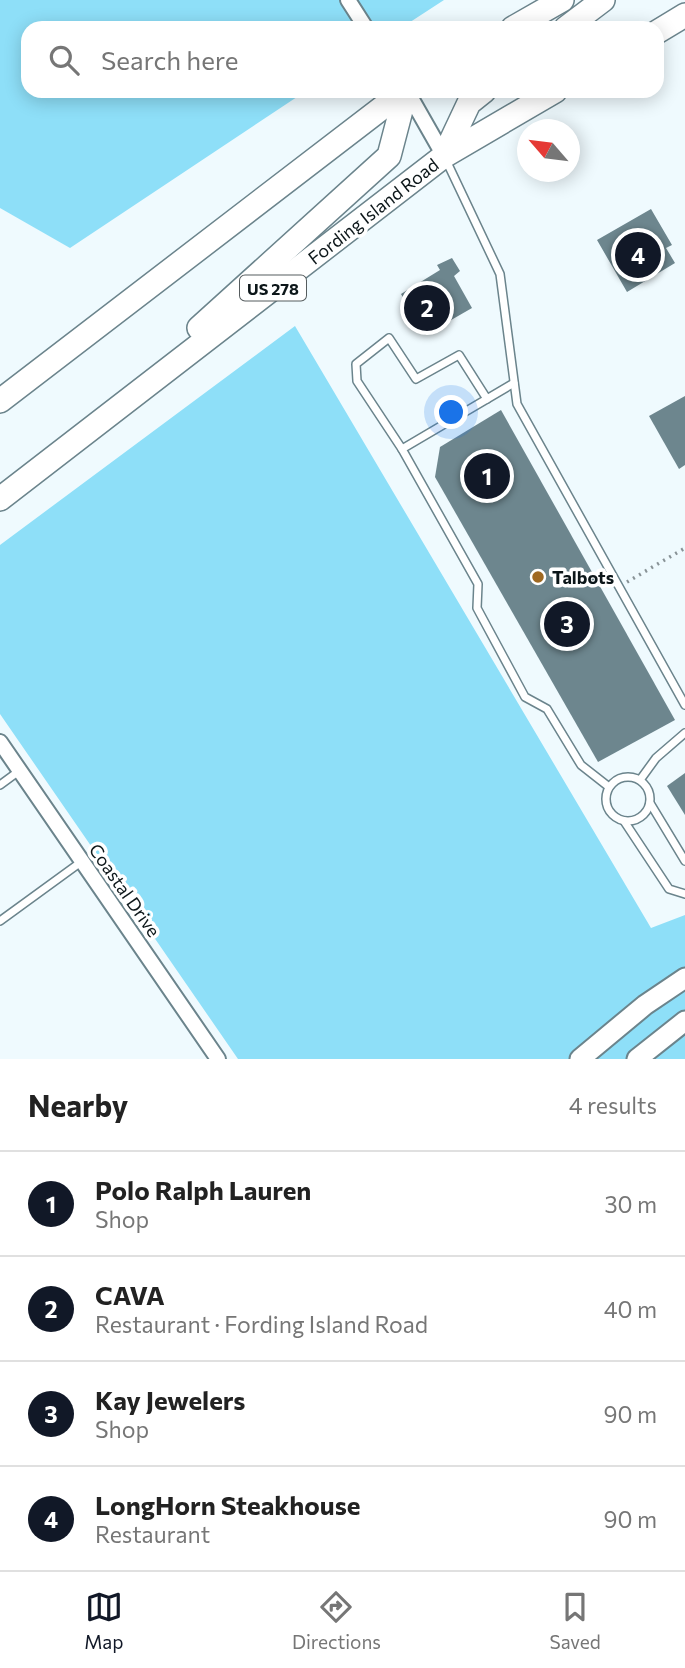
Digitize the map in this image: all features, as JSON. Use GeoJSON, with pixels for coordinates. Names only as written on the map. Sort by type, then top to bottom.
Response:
{"type":"FeatureCollection","features":[{"type":"Feature","properties":{"kind":"highway"},"geometry":{"type":"LineString","coordinates":[[525,21],[562,0]]}},
{"type":"Feature","properties":{"kind":"highway"},"geometry":{"type":"LineString","coordinates":[[575,21],[603,0]]}},
{"type":"Feature","properties":{"kind":"highway"},"geometry":{"type":"LineString","coordinates":[[664,28],[685,15]]}},
{"type":"Feature","properties":{"kind":"highway"},"geometry":{"type":"LineString","coordinates":[[0,401],[397,98]]}},
{"type":"Feature","properties":{"kind":"highway"},"geometry":{"type":"LineString","coordinates":[[72,444],[389,156],[404,98]]}},
{"type":"Feature","properties":{"kind":"highway"},"geometry":{"type":"LineString","coordinates":[[444,156],[469,103],[475,98]]}},
{"type":"Feature","properties":{"kind":"highway","name":"Fording Island Road"},"geometry":{"type":"LineString","coordinates":[[0,499],[444,156],[543,98]]}},
{"type":"Feature","properties":{"kind":"main road"},"geometry":{"type":"LineString","coordinates":[[580,1059],[645,1005],[685,978]]}},
{"type":"Feature","properties":{"kind":"main road"},"geometry":{"type":"LineString","coordinates":[[637,1059],[685,1021]]}},
{"type":"Feature","properties":{"kind":"street"},"geometry":{"type":"LineString","coordinates":[[348,0],[362,21]]}},
{"type":"Feature","properties":{"kind":"street"},"geometry":{"type":"LineString","coordinates":[[410,98],[444,156]]}},
{"type":"Feature","properties":{"kind":"street","name":"Coastal Drive"},"geometry":{"type":"LineString","coordinates":[[0,742],[214,1057]]}},
{"type":"Feature","properties":{"kind":"lane"},"geometry":{"type":"LineString","coordinates":[[444,156],[500,274],[517,404],[685,705]]}},
{"type":"Feature","properties":{"kind":"lane"},"geometry":{"type":"LineString","coordinates":[[488,399],[458,355],[416,379],[389,338],[356,363],[357,381],[402,449],[478,584],[477,608],[525,696],[547,709],[581,765],[609,787]]}},
{"type":"Feature","properties":{"kind":"lane"},"geometry":{"type":"LineString","coordinates":[[402,449],[514,383]]}},
{"type":"Feature","properties":{"kind":"lane"},"geometry":{"type":"LineString","coordinates":[[640,780],[656,758],[685,733]]}},
{"type":"Feature","properties":{"kind":"lane"},"geometry":{"type":"LineString","coordinates":[[0,785],[20,771]]}},
{"type":"Feature","properties":{"kind":"lane"},"geometry":{"type":"LineString","coordinates":[[624,821],[641,818],[650,803],[650,794],[640,780],[624,777],[609,787],[606,795],[610,812],[624,821],[669,889],[685,894]]}},
{"type":"Feature","properties":{"kind":"lane"},"geometry":{"type":"LineString","coordinates":[[650,803],[685,860]]}},
{"type":"Feature","properties":{"kind":"lane"},"geometry":{"type":"LineString","coordinates":[[0,921],[82,861]]}},
{"type":"Feature","properties":{"kind":"path"},"geometry":{"type":"LineString","coordinates":[[619,586],[685,548]]}},
{"type":"Feature","properties":{"kind":"shaded area"},"geometry":{"type":"Polygon","coordinates":[[[0,0],[444,0],[412,21],[21,21],[21,98],[295,98],[70,248],[0,208],[0,0]]]}},
{"type":"Feature","properties":{"kind":"shaded area"},"geometry":{"type":"Polygon","coordinates":[[[295,326],[651,928],[685,915],[685,1059],[238,1059],[0,714],[0,545],[295,326]]]}},
{"type":"Feature","properties":{"kind":"building"},"geometry":{"type":"Polygon","coordinates":[[[651,209],[672,245],[666,248],[675,263],[627,292],[597,240],[651,209]]]}},
{"type":"Feature","properties":{"kind":"building"},"geometry":{"type":"Polygon","coordinates":[[[452,258],[460,271],[454,276],[472,308],[425,335],[401,294],[440,270],[437,265],[452,258]]]}},
{"type":"Feature","properties":{"kind":"building"},"geometry":{"type":"Polygon","coordinates":[[[685,396],[685,465],[679,469],[649,416],[685,396]]]}},
{"type":"Feature","properties":{"kind":"building"},"geometry":{"type":"Polygon","coordinates":[[[501,410],[675,720],[598,762],[435,477],[440,447],[501,410]]]}},
{"type":"Feature","properties":{"kind":"building"},"geometry":{"type":"Polygon","coordinates":[[[685,773],[685,815],[667,786],[685,773]]]}},
{"type":"Feature","properties":{"kind":"place","name":"LongHorn Steakhouse"},"geometry":{"type":"Point","coordinates":[638,255]}},
{"type":"Feature","properties":{"kind":"place","name":"CAVA"},"geometry":{"type":"Point","coordinates":[427,308]}},
{"type":"Feature","properties":{"kind":"place","name":"Polo Ralph Lauren"},"geometry":{"type":"Point","coordinates":[487,476]}},
{"type":"Feature","properties":{"kind":"place","name":"Talbots"},"geometry":{"type":"Point","coordinates":[538,577]}},
{"type":"Feature","properties":{"kind":"place","name":"Kay Jewelers"},"geometry":{"type":"Point","coordinates":[567,624]}}]}
